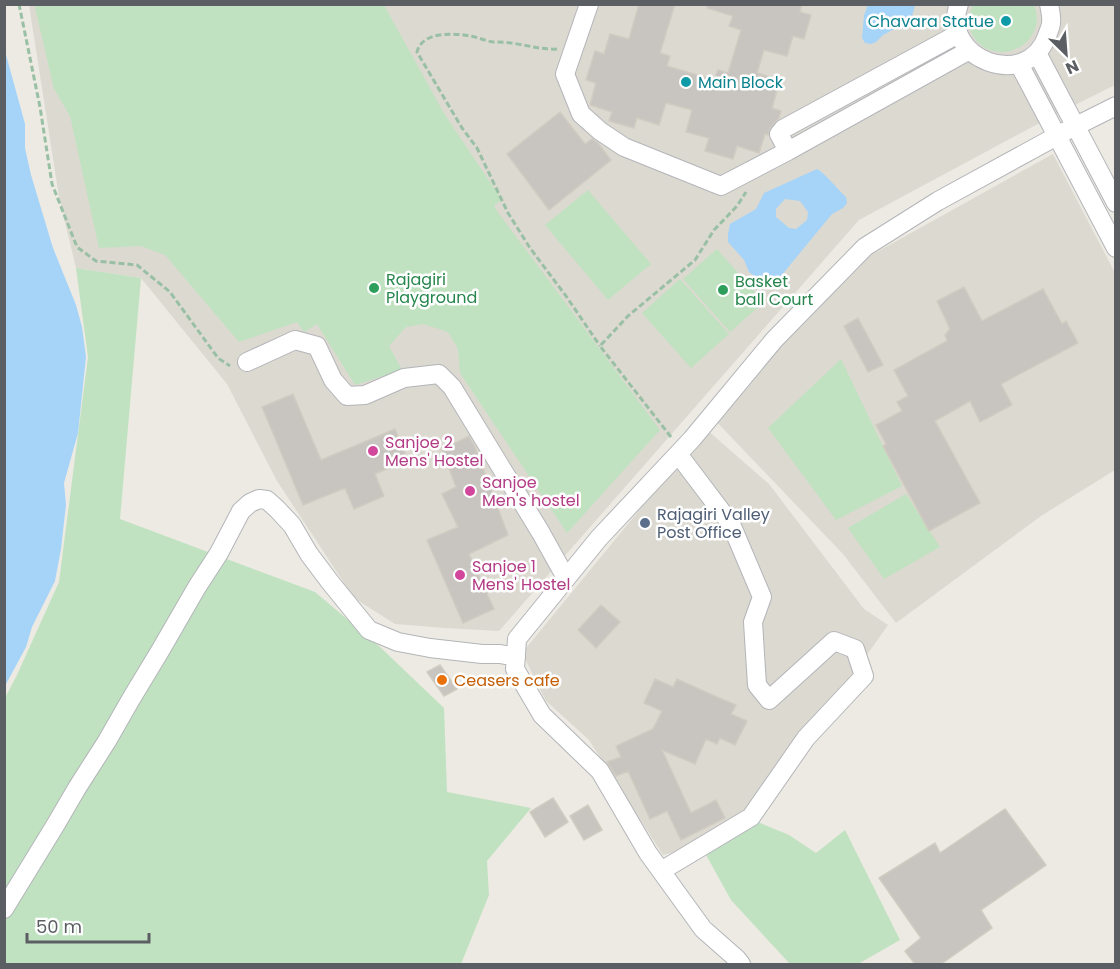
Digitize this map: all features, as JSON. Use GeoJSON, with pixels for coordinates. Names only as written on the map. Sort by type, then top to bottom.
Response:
{"type":"FeatureCollection","features":[{"type":"Feature","properties":{"kind":"street"},"geometry":{"type":"LineString","coordinates":[[589,4],[565,74],[581,114],[600,131],[624,147],[721,186],[968,51]]}},
{"type":"Feature","properties":{"kind":"street"},"geometry":{"type":"LineString","coordinates":[[959,4],[956,13],[958,34],[968,51],[987,63],[1008,65],[1018,64],[1037,53],[1044,44],[1051,24],[1049,4]]}},
{"type":"Feature","properties":{"kind":"street"},"geometry":{"type":"LineString","coordinates":[[788,151],[779,134],[783,129],[958,34]]}},
{"type":"Feature","properties":{"kind":"street"},"geometry":{"type":"LineString","coordinates":[[1037,53],[1116,203]]}},
{"type":"Feature","properties":{"kind":"street"},"geometry":{"type":"LineString","coordinates":[[1018,64],[1116,248]]}},
{"type":"Feature","properties":{"kind":"street"},"geometry":{"type":"LineString","coordinates":[[741,964],[703,929],[648,853],[600,771],[542,715],[515,669],[517,639],[675,447],[692,439],[774,340],[865,247],[938,201],[1116,106]]}},
{"type":"Feature","properties":{"kind":"street"},"geometry":{"type":"LineString","coordinates":[[247,362],[295,340],[317,346],[333,380],[347,396],[365,395],[404,378],[439,374],[452,387],[566,578]]}},
{"type":"Feature","properties":{"kind":"street"},"geometry":{"type":"LineString","coordinates":[[661,871],[751,817],[806,738],[864,676],[855,649],[834,641],[769,700],[757,685],[753,622],[762,597],[731,524],[675,447]]}},
{"type":"Feature","properties":{"kind":"street"},"geometry":{"type":"LineString","coordinates":[[4,909],[219,553],[241,511],[250,503],[259,499],[267,500],[292,525],[309,554],[369,630],[398,642],[430,648],[516,657]]}},
{"type":"Feature","properties":{"kind":"path"},"geometry":{"type":"LineString","coordinates":[[20,4],[52,184],[77,247],[96,261],[137,266],[170,292],[218,358],[233,368],[247,362]]}},
{"type":"Feature","properties":{"kind":"path"},"geometry":{"type":"LineString","coordinates":[[573,51],[493,42],[459,34],[434,37],[419,47],[417,52],[483,159],[508,213],[530,248],[675,447]]}},
{"type":"Feature","properties":{"kind":"path"},"geometry":{"type":"LineString","coordinates":[[600,346],[628,316],[695,260],[714,230],[745,196],[749,186],[744,174]]}},
{"type":"Feature","properties":{"kind":"shaded area"},"geometry":{"type":"Polygon","coordinates":[[[29,5],[1115,5],[1115,85],[859,220],[499,631],[445,628],[395,624],[354,598],[277,481],[227,384],[141,278],[76,268],[59,197],[29,5]]]}},
{"type":"Feature","properties":{"kind":"shaded area"},"geometry":{"type":"Polygon","coordinates":[[[1053,154],[1115,273],[1115,470],[1041,516],[896,623],[843,554],[711,416],[839,273],[1053,154]]]}},
{"type":"Feature","properties":{"kind":"shaded area"},"geometry":{"type":"Polygon","coordinates":[[[706,429],[769,484],[864,609],[888,625],[754,815],[692,848],[663,855],[589,740],[546,701],[522,653],[706,429]]]}},
{"type":"Feature","properties":{"kind":"green space"},"geometry":{"type":"Polygon","coordinates":[[[973,4],[1034,5],[1037,20],[1034,32],[1026,43],[1009,51],[1000,52],[983,47],[971,32],[970,18],[973,4]]]}},
{"type":"Feature","properties":{"kind":"green space","name":"Rajagiri Playground"},"geometry":{"type":"Polygon","coordinates":[[[35,5],[384,5],[445,115],[502,200],[494,205],[497,211],[660,430],[567,533],[460,373],[458,349],[448,332],[423,324],[406,327],[389,346],[402,370],[355,385],[317,324],[304,332],[297,322],[239,342],[165,255],[141,246],[99,248],[70,116],[54,89],[35,5]]]}},
{"type":"Feature","properties":{"kind":"green space"},"geometry":{"type":"Polygon","coordinates":[[[588,190],[651,264],[608,300],[545,225],[588,190]]]}},
{"type":"Feature","properties":{"kind":"green space","name":"Basket ball Court"},"geometry":{"type":"Polygon","coordinates":[[[717,249],[764,302],[730,332],[683,279],[717,249]]]}},
{"type":"Feature","properties":{"kind":"green space"},"geometry":{"type":"Polygon","coordinates":[[[76,268],[141,278],[120,519],[315,592],[379,646],[444,708],[447,792],[531,808],[487,861],[489,895],[461,964],[5,964],[5,698],[59,582],[88,357],[76,268]]]}},
{"type":"Feature","properties":{"kind":"green space"},"geometry":{"type":"Polygon","coordinates":[[[680,279],[729,334],[691,368],[642,313],[680,279]]]}},
{"type":"Feature","properties":{"kind":"green space"},"geometry":{"type":"Polygon","coordinates":[[[841,359],[902,486],[836,520],[768,428],[841,359]]]}},
{"type":"Feature","properties":{"kind":"green space"},"geometry":{"type":"Polygon","coordinates":[[[906,494],[940,547],[884,579],[848,528],[906,494]]]}},
{"type":"Feature","properties":{"kind":"green space"},"geometry":{"type":"Polygon","coordinates":[[[758,822],[789,835],[816,853],[845,830],[900,940],[858,964],[790,964],[731,900],[705,853],[758,822]]]}},
{"type":"Feature","properties":{"kind":"water"},"geometry":{"type":"Polygon","coordinates":[[[868,4],[915,5],[911,20],[871,44],[865,43],[862,38],[864,15],[868,4]]]}},
{"type":"Feature","properties":{"kind":"water"},"geometry":{"type":"Polygon","coordinates":[[[5,51],[25,124],[25,148],[31,175],[53,248],[76,305],[86,357],[78,433],[64,483],[66,505],[55,581],[32,627],[26,647],[5,686],[5,51]]]}},
{"type":"Feature","properties":{"kind":"water"},"geometry":{"type":"Polygon","coordinates":[[[817,169],[846,197],[847,203],[832,214],[776,282],[765,284],[749,272],[744,260],[728,242],[730,224],[756,209],[764,193],[817,169]],[[785,199],[776,209],[776,217],[789,228],[796,229],[807,220],[808,212],[800,201],[785,199]]]}},
{"type":"Feature","properties":{"kind":"building","name":"Main Block"},"geometry":{"type":"Polygon","coordinates":[[[639,4],[675,4],[660,53],[670,56],[667,66],[714,80],[718,70],[728,73],[741,30],[729,26],[733,16],[707,8],[707,4],[802,4],[800,12],[811,15],[804,39],[793,36],[787,56],[764,50],[757,73],[780,80],[772,108],[781,111],[768,135],[765,134],[759,153],[737,146],[733,159],[705,151],[709,138],[686,132],[692,110],[666,103],[659,125],[637,118],[634,128],[609,121],[612,112],[590,105],[596,83],[586,80],[595,51],[604,54],[610,34],[629,39],[639,4]]]}},
{"type":"Feature","properties":{"kind":"building"},"geometry":{"type":"Polygon","coordinates":[[[560,112],[585,144],[592,139],[611,160],[549,210],[507,154],[560,112]]]}},
{"type":"Feature","properties":{"kind":"building"},"geometry":{"type":"Polygon","coordinates":[[[964,287],[982,321],[1043,289],[1062,324],[1066,321],[1078,343],[1001,384],[1012,405],[980,422],[970,401],[935,421],[980,503],[929,531],[883,446],[886,444],[876,425],[902,411],[897,402],[908,396],[894,370],[947,341],[945,335],[950,329],[937,301],[964,287]]]}},
{"type":"Feature","properties":{"kind":"building"},"geometry":{"type":"Polygon","coordinates":[[[858,318],[883,365],[868,372],[844,326],[858,318]]]}},
{"type":"Feature","properties":{"kind":"building","name":"Sanjoe 2 Mens' Hostel"},"geometry":{"type":"Polygon","coordinates":[[[293,394],[321,460],[395,429],[408,460],[375,474],[384,496],[354,509],[345,488],[303,505],[262,407],[293,394]]]}},
{"type":"Feature","properties":{"kind":"building"},"geometry":{"type":"Polygon","coordinates":[[[469,436],[508,535],[469,554],[494,609],[463,623],[427,540],[458,527],[442,494],[456,487],[442,450],[469,436]]]}},
{"type":"Feature","properties":{"kind":"building"},"geometry":{"type":"Polygon","coordinates":[[[601,605],[620,622],[596,648],[578,630],[601,605]]]}},
{"type":"Feature","properties":{"kind":"building","name":"Ceasers cafe"},"geometry":{"type":"Polygon","coordinates":[[[440,665],[457,689],[444,696],[427,672],[440,665]]]}},
{"type":"Feature","properties":{"kind":"building"},"geometry":{"type":"Polygon","coordinates":[[[655,679],[673,687],[677,679],[736,705],[731,714],[747,721],[735,745],[720,738],[717,744],[706,739],[695,764],[662,750],[691,813],[716,800],[725,818],[681,840],[667,811],[650,819],[628,771],[616,776],[607,762],[621,757],[616,746],[653,729],[662,711],[644,703],[655,679]]]}},
{"type":"Feature","properties":{"kind":"building"},"geometry":{"type":"Polygon","coordinates":[[[553,798],[568,822],[545,837],[530,812],[553,798]]]}},
{"type":"Feature","properties":{"kind":"building"},"geometry":{"type":"Polygon","coordinates":[[[588,805],[602,830],[584,840],[570,816],[588,805]]]}},
{"type":"Feature","properties":{"kind":"building"},"geometry":{"type":"Polygon","coordinates":[[[1005,809],[1046,865],[981,910],[992,928],[941,964],[915,964],[905,951],[921,938],[879,878],[935,843],[940,853],[1005,809]]]}},
{"type":"Feature","properties":{"kind":"place","name":"Chavara Statue"},"geometry":{"type":"Point","coordinates":[1006,21]}},
{"type":"Feature","properties":{"kind":"place","name":"Main Block"},"geometry":{"type":"Point","coordinates":[686,82]}},
{"type":"Feature","properties":{"kind":"place","name":"Rajagiri Playground"},"geometry":{"type":"Point","coordinates":[374,288]}},
{"type":"Feature","properties":{"kind":"place","name":"Basket ball Court"},"geometry":{"type":"Point","coordinates":[723,290]}},
{"type":"Feature","properties":{"kind":"place","name":"Sanjoe 2 Mens' Hostel"},"geometry":{"type":"Point","coordinates":[373,451]}},
{"type":"Feature","properties":{"kind":"place","name":"Sanjoe Men's hostel"},"geometry":{"type":"Point","coordinates":[470,491]}},
{"type":"Feature","properties":{"kind":"place","name":"Rajagiri Valley Post Office"},"geometry":{"type":"Point","coordinates":[645,523]}},
{"type":"Feature","properties":{"kind":"place","name":"Sanjoe 1 Mens' Hostel"},"geometry":{"type":"Point","coordinates":[460,575]}},
{"type":"Feature","properties":{"kind":"place","name":"Ceasers cafe"},"geometry":{"type":"Point","coordinates":[442,680]}}]}
